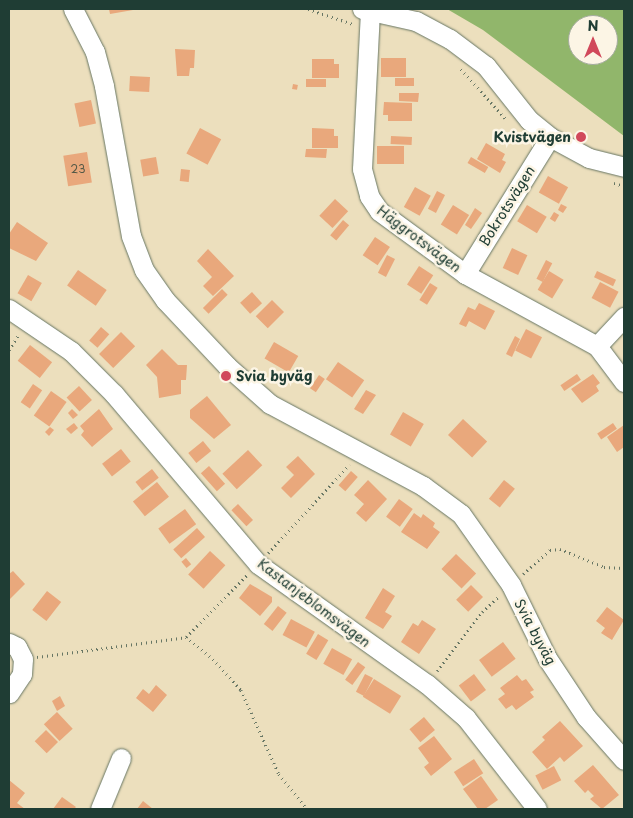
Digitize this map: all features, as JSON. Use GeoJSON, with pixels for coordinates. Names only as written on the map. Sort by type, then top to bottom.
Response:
{"type":"FeatureCollection","features":[{"type":"Feature","properties":{"kind":"street","name":"Svia byväg"},"geometry":{"type":"LineString","coordinates":[[73,9],[95,52],[104,86],[132,236],[144,270],[165,300],[227,366],[270,404],[422,486],[461,514],[511,585],[548,658],[586,717],[624,760]]}},
{"type":"Feature","properties":{"kind":"street"},"geometry":{"type":"LineString","coordinates":[[367,16],[416,21],[450,39],[486,66],[530,120],[550,137],[589,158],[624,168]]}},
{"type":"Feature","properties":{"kind":"street","name":"Häggrotsvägen"},"geometry":{"type":"LineString","coordinates":[[367,16],[362,169],[369,196],[379,212],[465,274],[597,346],[624,382]]}},
{"type":"Feature","properties":{"kind":"street","name":"Bokrotsvägen"},"geometry":{"type":"LineString","coordinates":[[465,274],[550,137]]}},
{"type":"Feature","properties":{"kind":"street","name":"Kastanjeblomsvägen"},"geometry":{"type":"LineString","coordinates":[[9,309],[71,351],[114,394],[258,564],[427,684],[466,718],[537,809]]}},
{"type":"Feature","properties":{"kind":"street"},"geometry":{"type":"LineString","coordinates":[[597,346],[624,317]]}},
{"type":"Feature","properties":{"kind":"street"},"geometry":{"type":"LineString","coordinates":[[9,643],[17,648],[23,659],[22,674],[9,693]]}},
{"type":"Feature","properties":{"kind":"street"},"geometry":{"type":"LineString","coordinates":[[100,809],[121,758]]}},
{"type":"Feature","properties":{"kind":"path"},"geometry":{"type":"LineString","coordinates":[[308,9],[367,16]]}},
{"type":"Feature","properties":{"kind":"path"},"geometry":{"type":"LineString","coordinates":[[458,66],[511,124]]}},
{"type":"Feature","properties":{"kind":"path"},"geometry":{"type":"LineString","coordinates":[[606,180],[624,186]]}},
{"type":"Feature","properties":{"kind":"path"},"geometry":{"type":"LineString","coordinates":[[23,659],[186,637],[258,564],[361,452]]}},
{"type":"Feature","properties":{"kind":"path"},"geometry":{"type":"LineString","coordinates":[[427,684],[482,612],[550,550],[560,549],[604,567],[624,568]]}},
{"type":"Feature","properties":{"kind":"path"},"geometry":{"type":"LineString","coordinates":[[186,637],[213,658],[241,690],[278,774],[307,809]]}},
{"type":"Feature","properties":{"kind":"green space"},"geometry":{"type":"Polygon","coordinates":[[[447,9],[624,9],[624,136],[483,30],[447,9]]]}},
{"type":"Feature","properties":{"kind":"building"},"geometry":{"type":"Polygon","coordinates":[[[109,9],[133,9],[133,10],[110,14],[109,9]]]}},
{"type":"Feature","properties":{"kind":"building"},"geometry":{"type":"Polygon","coordinates":[[[175,49],[195,50],[194,68],[190,68],[189,76],[177,76],[175,49]]]}},
{"type":"Feature","properties":{"kind":"building"},"geometry":{"type":"Polygon","coordinates":[[[381,58],[406,58],[406,77],[381,77],[381,58]]]}},
{"type":"Feature","properties":{"kind":"building"},"geometry":{"type":"Polygon","coordinates":[[[312,59],[334,59],[334,64],[339,64],[339,78],[312,78],[312,59]]]}},
{"type":"Feature","properties":{"kind":"building"},"geometry":{"type":"Polygon","coordinates":[[[130,76],[150,77],[149,92],[129,91],[130,76]]]}},
{"type":"Feature","properties":{"kind":"building"},"geometry":{"type":"Polygon","coordinates":[[[395,78],[414,78],[414,86],[395,86],[395,78]]]}},
{"type":"Feature","properties":{"kind":"building"},"geometry":{"type":"Polygon","coordinates":[[[306,79],[326,79],[326,87],[306,87],[306,79]]]}},
{"type":"Feature","properties":{"kind":"building"},"geometry":{"type":"Polygon","coordinates":[[[293,84],[298,85],[297,90],[292,89],[293,84]]]}},
{"type":"Feature","properties":{"kind":"building"},"geometry":{"type":"Polygon","coordinates":[[[399,93],[419,93],[418,102],[399,101],[399,93]]]}},
{"type":"Feature","properties":{"kind":"building"},"geometry":{"type":"Polygon","coordinates":[[[91,100],[96,123],[79,127],[74,104],[91,100]]]}},
{"type":"Feature","properties":{"kind":"building"},"geometry":{"type":"Polygon","coordinates":[[[384,102],[412,103],[412,121],[388,121],[388,115],[383,115],[384,102]]]}},
{"type":"Feature","properties":{"kind":"building"},"geometry":{"type":"Polygon","coordinates":[[[200,128],[221,139],[208,165],[186,154],[200,128]]]}},
{"type":"Feature","properties":{"kind":"building"},"geometry":{"type":"Polygon","coordinates":[[[312,128],[334,129],[334,136],[338,136],[338,148],[312,148],[312,128]]]}},
{"type":"Feature","properties":{"kind":"building"},"geometry":{"type":"Polygon","coordinates":[[[391,136],[412,137],[412,145],[391,144],[391,136]]]}},
{"type":"Feature","properties":{"kind":"building"},"geometry":{"type":"Polygon","coordinates":[[[486,143],[505,154],[502,160],[506,162],[500,173],[477,159],[486,143]]]}},
{"type":"Feature","properties":{"kind":"building"},"geometry":{"type":"Polygon","coordinates":[[[377,146],[404,146],[404,164],[377,164],[377,146]]]}},
{"type":"Feature","properties":{"kind":"building"},"geometry":{"type":"Polygon","coordinates":[[[306,149],[327,149],[326,158],[305,157],[306,149]]]}},
{"type":"Feature","properties":{"kind":"building"},"geometry":{"type":"Polygon","coordinates":[[[87,152],[92,183],[68,186],[63,156],[87,152]]]}},
{"type":"Feature","properties":{"kind":"building"},"geometry":{"type":"Polygon","coordinates":[[[156,157],[159,174],[143,177],[140,160],[156,157]]]}},
{"type":"Feature","properties":{"kind":"building"},"geometry":{"type":"Polygon","coordinates":[[[471,157],[488,167],[485,173],[468,163],[471,157]]]}},
{"type":"Feature","properties":{"kind":"building"},"geometry":{"type":"Polygon","coordinates":[[[181,169],[190,170],[189,182],[180,181],[181,169]]]}},
{"type":"Feature","properties":{"kind":"building"},"geometry":{"type":"Polygon","coordinates":[[[548,176],[568,187],[559,204],[539,193],[548,176]]]}},
{"type":"Feature","properties":{"kind":"building"},"geometry":{"type":"Polygon","coordinates":[[[415,187],[431,196],[420,216],[404,207],[415,187]]]}},
{"type":"Feature","properties":{"kind":"building"},"geometry":{"type":"Polygon","coordinates":[[[437,191],[445,195],[436,213],[428,209],[437,191]]]}},
{"type":"Feature","properties":{"kind":"building"},"geometry":{"type":"Polygon","coordinates":[[[335,199],[348,211],[332,228],[319,216],[335,199]]]}},
{"type":"Feature","properties":{"kind":"building"},"geometry":{"type":"Polygon","coordinates":[[[561,204],[567,207],[563,213],[558,210],[561,204]]]}},
{"type":"Feature","properties":{"kind":"building"},"geometry":{"type":"Polygon","coordinates":[[[453,205],[469,215],[457,235],[441,225],[453,205]]]}},
{"type":"Feature","properties":{"kind":"building"},"geometry":{"type":"Polygon","coordinates":[[[527,205],[547,217],[537,233],[517,221],[527,205]]]}},
{"type":"Feature","properties":{"kind":"building"},"geometry":{"type":"Polygon","coordinates":[[[475,208],[482,213],[471,229],[465,225],[475,208]]]}},
{"type":"Feature","properties":{"kind":"building"},"geometry":{"type":"Polygon","coordinates":[[[554,212],[559,215],[555,222],[550,219],[554,212]]]}},
{"type":"Feature","properties":{"kind":"building"},"geometry":{"type":"Polygon","coordinates":[[[343,220],[349,225],[336,240],[330,235],[343,220]]]}},
{"type":"Feature","properties":{"kind":"building"},"geometry":{"type":"Polygon","coordinates":[[[17,222],[48,243],[36,261],[9,248],[9,234],[17,222]]]}},
{"type":"Feature","properties":{"kind":"building"},"geometry":{"type":"Polygon","coordinates":[[[375,237],[390,247],[378,265],[363,255],[375,237]]]}},
{"type":"Feature","properties":{"kind":"building"},"geometry":{"type":"Polygon","coordinates":[[[512,248],[527,255],[518,275],[503,268],[512,248]]]}},
{"type":"Feature","properties":{"kind":"building"},"geometry":{"type":"Polygon","coordinates":[[[208,249],[234,276],[213,296],[203,286],[212,277],[197,261],[208,249]]]}},
{"type":"Feature","properties":{"kind":"building"},"geometry":{"type":"Polygon","coordinates":[[[387,255],[395,259],[386,277],[378,273],[387,255]]]}},
{"type":"Feature","properties":{"kind":"building"},"geometry":{"type":"Polygon","coordinates":[[[546,260],[552,263],[543,282],[536,279],[546,260]]]}},
{"type":"Feature","properties":{"kind":"building"},"geometry":{"type":"Polygon","coordinates":[[[419,266],[433,275],[421,294],[407,284],[419,266]]]}},
{"type":"Feature","properties":{"kind":"building"},"geometry":{"type":"Polygon","coordinates":[[[78,270],[107,290],[96,306],[67,286],[78,270]]]}},
{"type":"Feature","properties":{"kind":"building"},"geometry":{"type":"Polygon","coordinates":[[[549,271],[564,280],[552,299],[538,290],[549,271]]]}},
{"type":"Feature","properties":{"kind":"building"},"geometry":{"type":"Polygon","coordinates":[[[597,271],[616,280],[613,286],[594,277],[597,271]]]}},
{"type":"Feature","properties":{"kind":"building"},"geometry":{"type":"Polygon","coordinates":[[[28,275],[42,283],[31,301],[18,293],[28,275]]]}},
{"type":"Feature","properties":{"kind":"building"},"geometry":{"type":"Polygon","coordinates":[[[600,282],[619,292],[610,308],[592,298],[600,282]]]}},
{"type":"Feature","properties":{"kind":"building"},"geometry":{"type":"Polygon","coordinates":[[[430,283],[438,288],[427,305],[419,300],[430,283]]]}},
{"type":"Feature","properties":{"kind":"building"},"geometry":{"type":"Polygon","coordinates":[[[222,289],[228,295],[209,314],[203,308],[222,289]]]}},
{"type":"Feature","properties":{"kind":"building"},"geometry":{"type":"Polygon","coordinates":[[[252,292],[262,303],[250,314],[240,303],[252,292]]]}},
{"type":"Feature","properties":{"kind":"building"},"geometry":{"type":"Polygon","coordinates":[[[272,300],[284,312],[268,328],[256,316],[272,300]]]}},
{"type":"Feature","properties":{"kind":"building"},"geometry":{"type":"Polygon","coordinates":[[[479,303],[495,311],[485,330],[469,321],[466,327],[459,324],[468,307],[475,310],[479,303]]]}},
{"type":"Feature","properties":{"kind":"building"},"geometry":{"type":"Polygon","coordinates":[[[101,327],[109,334],[97,348],[89,341],[101,327]]]}},
{"type":"Feature","properties":{"kind":"building"},"geometry":{"type":"Polygon","coordinates":[[[526,329],[542,337],[531,359],[515,350],[526,329]]]}},
{"type":"Feature","properties":{"kind":"building"},"geometry":{"type":"Polygon","coordinates":[[[121,332],[135,346],[113,368],[99,354],[121,332]]]}},
{"type":"Feature","properties":{"kind":"building"},"geometry":{"type":"Polygon","coordinates":[[[515,336],[520,339],[512,357],[506,354],[515,336]]]}},
{"type":"Feature","properties":{"kind":"building"},"geometry":{"type":"Polygon","coordinates":[[[274,342],[298,356],[289,372],[264,358],[274,342]]]}},
{"type":"Feature","properties":{"kind":"building"},"geometry":{"type":"Polygon","coordinates":[[[30,345],[52,362],[40,378],[18,361],[30,345]]]}},
{"type":"Feature","properties":{"kind":"building"},"geometry":{"type":"Polygon","coordinates":[[[162,349],[178,365],[187,365],[186,380],[181,380],[181,394],[159,398],[157,377],[146,365],[162,349]]]}},
{"type":"Feature","properties":{"kind":"building"},"geometry":{"type":"Polygon","coordinates":[[[338,362],[364,380],[352,398],[326,379],[338,362]]]}},
{"type":"Feature","properties":{"kind":"building"},"geometry":{"type":"Polygon","coordinates":[[[577,374],[581,380],[564,391],[560,385],[577,374]]]}},
{"type":"Feature","properties":{"kind":"building"},"geometry":{"type":"Polygon","coordinates":[[[593,374],[600,383],[596,386],[599,391],[582,403],[571,389],[593,374]]]}},
{"type":"Feature","properties":{"kind":"building"},"geometry":{"type":"Polygon","coordinates":[[[319,375],[325,379],[316,392],[310,388],[319,375]]]}},
{"type":"Feature","properties":{"kind":"building"},"geometry":{"type":"Polygon","coordinates":[[[33,384],[42,390],[30,408],[21,402],[33,384]]]}},
{"type":"Feature","properties":{"kind":"building"},"geometry":{"type":"Polygon","coordinates":[[[79,386],[92,400],[80,411],[67,398],[79,386]]]}},
{"type":"Feature","properties":{"kind":"building"},"geometry":{"type":"Polygon","coordinates":[[[366,390],[376,395],[363,414],[354,409],[366,390]]]}},
{"type":"Feature","properties":{"kind":"building"},"geometry":{"type":"Polygon","coordinates":[[[51,391],[67,402],[49,426],[34,416],[51,391]]]}},
{"type":"Feature","properties":{"kind":"building"},"geometry":{"type":"Polygon","coordinates":[[[207,396],[231,425],[214,439],[190,418],[190,410],[207,396]]]}},
{"type":"Feature","properties":{"kind":"building"},"geometry":{"type":"Polygon","coordinates":[[[72,409],[78,415],[73,419],[68,413],[72,409]]]}},
{"type":"Feature","properties":{"kind":"building"},"geometry":{"type":"Polygon","coordinates":[[[99,409],[113,429],[92,447],[81,435],[84,431],[80,426],[99,409]]]}},
{"type":"Feature","properties":{"kind":"building"},"geometry":{"type":"Polygon","coordinates":[[[403,412],[424,424],[411,447],[390,435],[403,412]]]}},
{"type":"Feature","properties":{"kind":"building"},"geometry":{"type":"Polygon","coordinates":[[[463,419],[487,442],[472,458],[448,435],[463,419]]]}},
{"type":"Feature","properties":{"kind":"building"},"geometry":{"type":"Polygon","coordinates":[[[74,423],[78,428],[71,434],[66,429],[74,423]]]}},
{"type":"Feature","properties":{"kind":"building"},"geometry":{"type":"Polygon","coordinates":[[[613,423],[617,429],[601,439],[597,434],[613,423]]]}},
{"type":"Feature","properties":{"kind":"building"},"geometry":{"type":"Polygon","coordinates":[[[624,425],[624,447],[617,452],[607,437],[624,425]]]}},
{"type":"Feature","properties":{"kind":"building"},"geometry":{"type":"Polygon","coordinates":[[[50,427],[54,430],[49,436],[45,432],[50,427]]]}},
{"type":"Feature","properties":{"kind":"building"},"geometry":{"type":"Polygon","coordinates":[[[203,441],[211,451],[196,463],[188,453],[203,441]]]}},
{"type":"Feature","properties":{"kind":"building"},"geometry":{"type":"Polygon","coordinates":[[[121,449],[131,462],[112,476],[102,464],[121,449]]]}},
{"type":"Feature","properties":{"kind":"building"},"geometry":{"type":"Polygon","coordinates":[[[248,450],[262,465],[237,489],[222,474],[248,450]]]}},
{"type":"Feature","properties":{"kind":"building"},"geometry":{"type":"Polygon","coordinates":[[[298,456],[315,474],[291,498],[281,488],[294,475],[286,467],[298,456]]]}},
{"type":"Feature","properties":{"kind":"building"},"geometry":{"type":"Polygon","coordinates":[[[209,466],[225,484],[217,491],[201,473],[209,466]]]}},
{"type":"Feature","properties":{"kind":"building"},"geometry":{"type":"Polygon","coordinates":[[[152,469],[159,478],[142,491],[135,482],[152,469]]]}},
{"type":"Feature","properties":{"kind":"building"},"geometry":{"type":"Polygon","coordinates":[[[351,471],[358,477],[345,491],[339,485],[351,471]]]}},
{"type":"Feature","properties":{"kind":"building"},"geometry":{"type":"Polygon","coordinates":[[[368,480],[387,499],[366,522],[356,513],[364,504],[354,495],[368,480]]]}},
{"type":"Feature","properties":{"kind":"building"},"geometry":{"type":"Polygon","coordinates":[[[504,480],[515,489],[500,507],[489,499],[504,480]]]}},
{"type":"Feature","properties":{"kind":"building"},"geometry":{"type":"Polygon","coordinates":[[[157,482],[169,497],[145,516],[133,502],[157,482]]]}},
{"type":"Feature","properties":{"kind":"building"},"geometry":{"type":"Polygon","coordinates":[[[399,499],[413,509],[400,527],[386,517],[399,499]]]}},
{"type":"Feature","properties":{"kind":"building"},"geometry":{"type":"Polygon","coordinates":[[[238,504],[253,520],[246,526],[231,510],[238,504]]]}},
{"type":"Feature","properties":{"kind":"building"},"geometry":{"type":"Polygon","coordinates":[[[185,509],[196,524],[169,544],[158,528],[185,509]]]}},
{"type":"Feature","properties":{"kind":"building"},"geometry":{"type":"Polygon","coordinates":[[[414,513],[421,518],[423,514],[435,523],[433,527],[440,532],[427,549],[401,532],[414,513]]]}},
{"type":"Feature","properties":{"kind":"building"},"geometry":{"type":"Polygon","coordinates":[[[197,528],[205,537],[181,558],[173,549],[197,528]]]}},
{"type":"Feature","properties":{"kind":"building"},"geometry":{"type":"Polygon","coordinates":[[[210,551],[225,565],[204,589],[188,574],[210,551]]]}},
{"type":"Feature","properties":{"kind":"building"},"geometry":{"type":"Polygon","coordinates":[[[456,554],[476,573],[462,589],[441,569],[456,554]]]}},
{"type":"Feature","properties":{"kind":"building"},"geometry":{"type":"Polygon","coordinates":[[[186,558],[191,564],[187,568],[181,562],[186,558]]]}},
{"type":"Feature","properties":{"kind":"building"},"geometry":{"type":"Polygon","coordinates":[[[13,571],[25,584],[9,600],[9,574],[13,571]]]}},
{"type":"Feature","properties":{"kind":"building"},"geometry":{"type":"Polygon","coordinates":[[[250,584],[272,597],[272,602],[260,616],[239,598],[250,584]]]}},
{"type":"Feature","properties":{"kind":"building"},"geometry":{"type":"Polygon","coordinates":[[[471,585],[483,597],[468,612],[456,600],[471,585]]]}},
{"type":"Feature","properties":{"kind":"building"},"geometry":{"type":"Polygon","coordinates":[[[383,588],[395,596],[385,612],[392,616],[383,629],[365,618],[383,588]]]}},
{"type":"Feature","properties":{"kind":"building"},"geometry":{"type":"Polygon","coordinates":[[[47,591],[61,602],[46,621],[32,610],[47,591]]]}},
{"type":"Feature","properties":{"kind":"building"},"geometry":{"type":"Polygon","coordinates":[[[278,606],[287,613],[273,631],[264,624],[278,606]]]}},
{"type":"Feature","properties":{"kind":"building"},"geometry":{"type":"Polygon","coordinates":[[[607,607],[624,620],[612,640],[601,633],[605,628],[596,621],[607,607]]]}},
{"type":"Feature","properties":{"kind":"building"},"geometry":{"type":"Polygon","coordinates":[[[291,619],[315,632],[306,648],[283,635],[291,619]]]}},
{"type":"Feature","properties":{"kind":"building"},"geometry":{"type":"Polygon","coordinates":[[[422,620],[436,629],[419,654],[401,642],[413,623],[418,626],[422,620]]]}},
{"type":"Feature","properties":{"kind":"building"},"geometry":{"type":"Polygon","coordinates":[[[318,634],[328,640],[316,660],[306,654],[318,634]]]}},
{"type":"Feature","properties":{"kind":"building"},"geometry":{"type":"Polygon","coordinates":[[[503,642],[516,659],[492,677],[479,660],[503,642]]]}},
{"type":"Feature","properties":{"kind":"building"},"geometry":{"type":"Polygon","coordinates":[[[332,648],[352,659],[343,675],[323,664],[332,648]]]}},
{"type":"Feature","properties":{"kind":"building"},"geometry":{"type":"Polygon","coordinates":[[[358,662],[365,667],[352,685],[345,680],[358,662]]]}},
{"type":"Feature","properties":{"kind":"building"},"geometry":{"type":"Polygon","coordinates":[[[365,674],[373,678],[364,696],[356,692],[365,674]]]}},
{"type":"Feature","properties":{"kind":"building"},"geometry":{"type":"Polygon","coordinates":[[[474,674],[486,690],[471,701],[459,685],[474,674]]]}},
{"type":"Feature","properties":{"kind":"building"},"geometry":{"type":"Polygon","coordinates":[[[517,675],[522,681],[526,679],[534,690],[530,692],[534,697],[516,710],[512,705],[506,709],[498,699],[505,694],[500,688],[517,675]]]}},
{"type":"Feature","properties":{"kind":"building"},"geometry":{"type":"Polygon","coordinates":[[[374,679],[401,696],[390,714],[363,697],[374,679]]]}},
{"type":"Feature","properties":{"kind":"building"},"geometry":{"type":"Polygon","coordinates":[[[156,685],[167,695],[153,712],[136,698],[143,689],[149,694],[156,685]]]}},
{"type":"Feature","properties":{"kind":"building"},"geometry":{"type":"Polygon","coordinates":[[[60,696],[65,706],[57,711],[52,701],[60,696]]]}},
{"type":"Feature","properties":{"kind":"building"},"geometry":{"type":"Polygon","coordinates":[[[57,712],[73,729],[60,741],[44,724],[57,712]]]}},
{"type":"Feature","properties":{"kind":"building"},"geometry":{"type":"Polygon","coordinates":[[[424,717],[435,730],[420,742],[409,729],[424,717]]]}},
{"type":"Feature","properties":{"kind":"building"},"geometry":{"type":"Polygon","coordinates":[[[560,721],[583,746],[564,762],[560,757],[547,769],[532,752],[545,740],[542,737],[560,721]]]}},
{"type":"Feature","properties":{"kind":"building"},"geometry":{"type":"Polygon","coordinates":[[[46,730],[58,742],[47,753],[35,741],[46,730]]]}},
{"type":"Feature","properties":{"kind":"building"},"geometry":{"type":"Polygon","coordinates":[[[434,736],[452,759],[431,776],[424,767],[429,763],[418,748],[434,736]]]}},
{"type":"Feature","properties":{"kind":"building"},"geometry":{"type":"Polygon","coordinates":[[[474,759],[483,773],[463,786],[454,772],[474,759]]]}},
{"type":"Feature","properties":{"kind":"building"},"geometry":{"type":"Polygon","coordinates":[[[593,765],[619,795],[602,809],[590,799],[594,796],[588,790],[585,793],[574,781],[593,765]]]}},
{"type":"Feature","properties":{"kind":"building"},"geometry":{"type":"Polygon","coordinates":[[[554,766],[561,780],[543,790],[535,776],[554,766]]]}},
{"type":"Feature","properties":{"kind":"building"},"geometry":{"type":"Polygon","coordinates":[[[481,776],[498,800],[485,809],[478,809],[463,789],[481,776]]]}},
{"type":"Feature","properties":{"kind":"building"},"geometry":{"type":"Polygon","coordinates":[[[9,780],[25,793],[17,803],[25,809],[9,809],[9,780]]]}},
{"type":"Feature","properties":{"kind":"building"},"geometry":{"type":"Polygon","coordinates":[[[62,797],[76,807],[74,809],[53,809],[62,797]]]}},
{"type":"Feature","properties":{"kind":"building"},"geometry":{"type":"Polygon","coordinates":[[[143,801],[153,809],[137,809],[143,801]]]}},
{"type":"Feature","properties":{"kind":"place","name":"Kvistvägen"},"geometry":{"type":"Point","coordinates":[581,137]}},
{"type":"Feature","properties":{"kind":"place","name":"Svia byväg"},"geometry":{"type":"Point","coordinates":[226,376]}}]}
